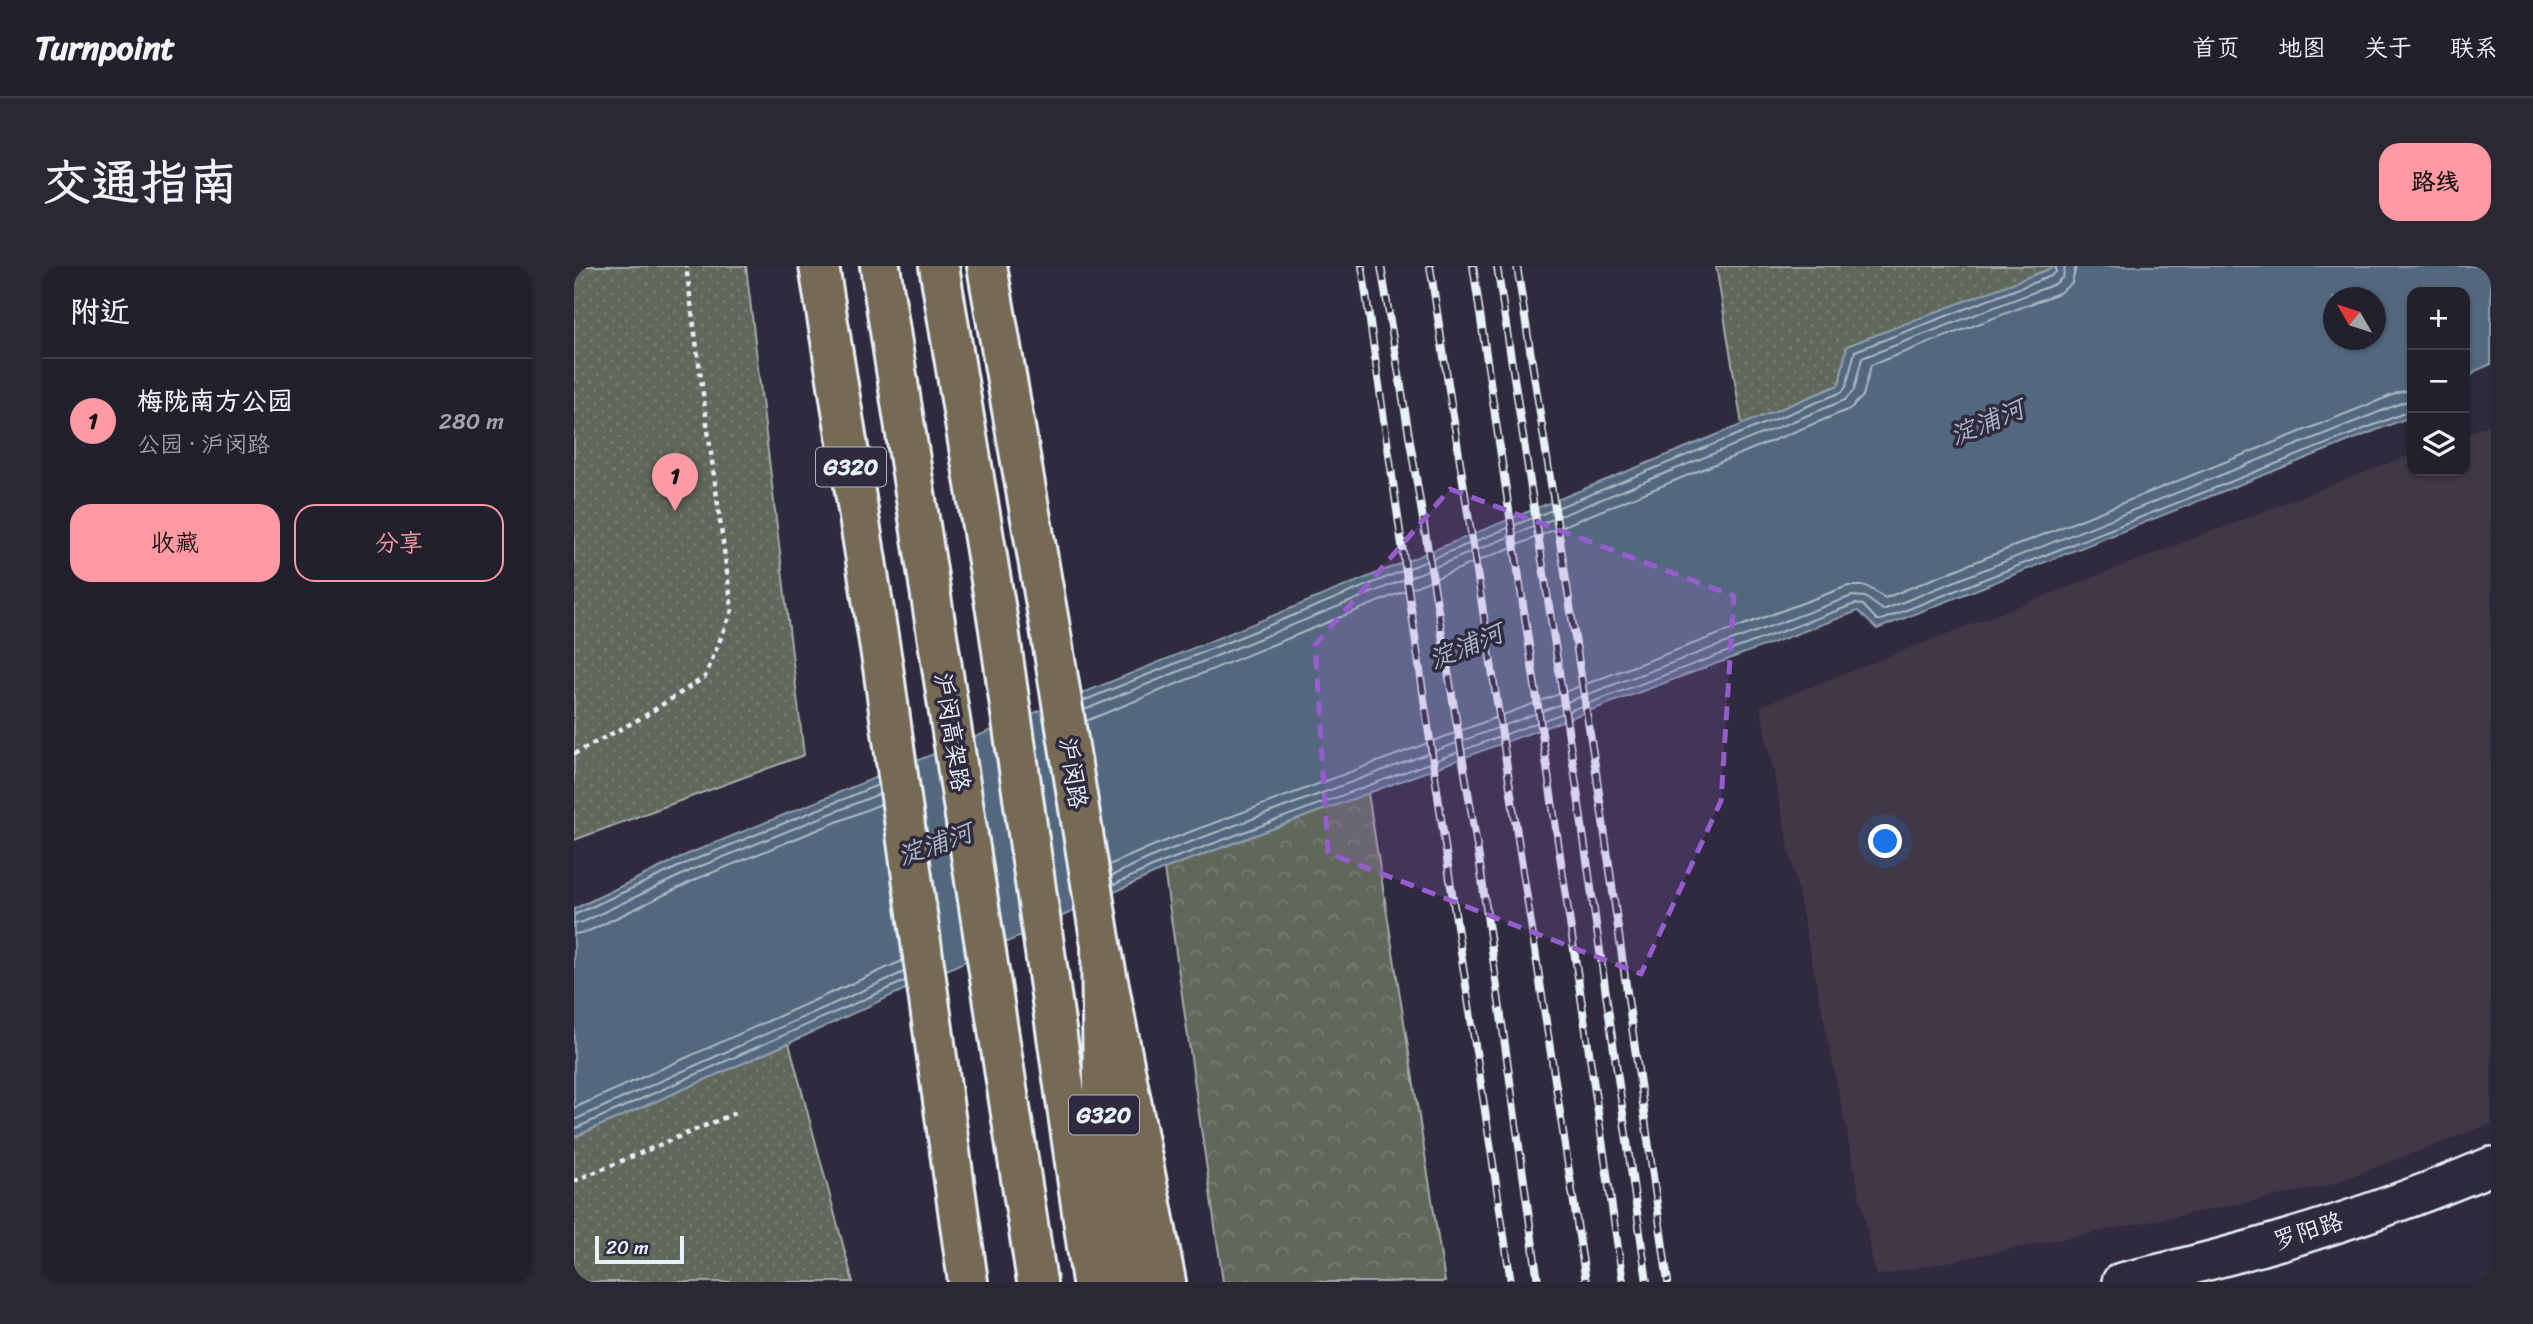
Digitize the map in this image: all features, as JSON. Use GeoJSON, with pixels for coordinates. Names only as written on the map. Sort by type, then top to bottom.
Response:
{"type":"FeatureCollection","features":[{"type":"Feature","properties":{"kind":"main road","name":"G320"},"geometry":{"type":"LineString","coordinates":[[819,266],[883,667],[968,1282]]}},
{"type":"Feature","properties":{"kind":"main road","name":"沪闵高架路"},"geometry":{"type":"LineString","coordinates":[[880,266],[1037,1282]]}},
{"type":"Feature","properties":{"kind":"main road"},"geometry":{"type":"LineString","coordinates":[[939,266],[1001,643],[1092,1282]]}},
{"type":"Feature","properties":{"kind":"main road","name":"沪闵路"},"geometry":{"type":"LineString","coordinates":[[987,266],[1050,628],[1101,945],[1104,1153],[1129,1282]]}},
{"type":"Feature","properties":{"kind":"main road"},"geometry":{"type":"LineString","coordinates":[[1101,945],[1166,1282]]}},
{"type":"Feature","properties":{"kind":"street","name":"罗阳路"},"geometry":{"type":"LineString","coordinates":[[2121,1282],[2276,1242],[2439,1188],[2491,1166]]}},
{"type":"Feature","properties":{"kind":"path"},"geometry":{"type":"LineString","coordinates":[[574,754],[643,718],[705,677],[732,610],[686,266]]}},
{"type":"Feature","properties":{"kind":"path"},"geometry":{"type":"LineString","coordinates":[[574,1181],[740,1111]]}},
{"type":"Feature","properties":{"kind":"highlighted area"},"geometry":{"type":"Polygon","coordinates":[[[1450,489],[1734,596],[1721,801],[1641,974],[1328,853],[1315,645],[1450,489]]]}},
{"type":"Feature","properties":{"kind":"shaded area"},"geometry":{"type":"Polygon","coordinates":[[[2491,424],[2491,1124],[2323,1187],[1876,1276],[1760,706],[2407,456],[2407,476],[2470,476],[2470,432],[2491,424]]]}},
{"type":"Feature","properties":{"kind":"green space"},"geometry":{"type":"Polygon","coordinates":[[[574,266],[746,266],[804,755],[574,840],[574,266]]]}},
{"type":"Feature","properties":{"kind":"green space"},"geometry":{"type":"Polygon","coordinates":[[[1716,266],[2057,266],[1847,346],[1839,385],[1742,425],[1716,266]]]}},
{"type":"Feature","properties":{"kind":"green space"},"geometry":{"type":"Polygon","coordinates":[[[1368,793],[1445,1282],[1223,1282],[1164,869],[1368,793]]]}},
{"type":"Feature","properties":{"kind":"green space"},"geometry":{"type":"Polygon","coordinates":[[[789,1043],[853,1282],[574,1282],[574,1137],[789,1043]]]}},
{"type":"Feature","properties":{"kind":"water","name":"淀浦河"},"geometry":{"type":"Polygon","coordinates":[[[2057,266],[2491,266],[2491,364],[2475,371],[2470,378],[2470,287],[2407,287],[2407,418],[1877,629],[1858,611],[1164,869],[789,1043],[574,1137],[574,909],[688,854],[1839,385],[1847,346],[2057,266]]]}},
{"type":"Feature","properties":{"kind":"railway"},"geometry":{"type":"LineString","coordinates":[[1362,266],[1511,1282]]}},
{"type":"Feature","properties":{"kind":"railway"},"geometry":{"type":"LineString","coordinates":[[1381,266],[1479,858],[1538,1282]]}},
{"type":"Feature","properties":{"kind":"railway"},"geometry":{"type":"LineString","coordinates":[[1430,266],[1586,1282]]}},
{"type":"Feature","properties":{"kind":"railway"},"geometry":{"type":"LineString","coordinates":[[1473,266],[1623,1282]]}},
{"type":"Feature","properties":{"kind":"railway"},"geometry":{"type":"LineString","coordinates":[[1497,266],[1575,776],[1647,1282]]}},
{"type":"Feature","properties":{"kind":"railway"},"geometry":{"type":"LineString","coordinates":[[1517,266],[1596,772],[1668,1282]]}},
{"type":"Feature","properties":{"kind":"place","name":"梅陇南方公园"},"geometry":{"type":"Point","coordinates":[675,511]}}]}
